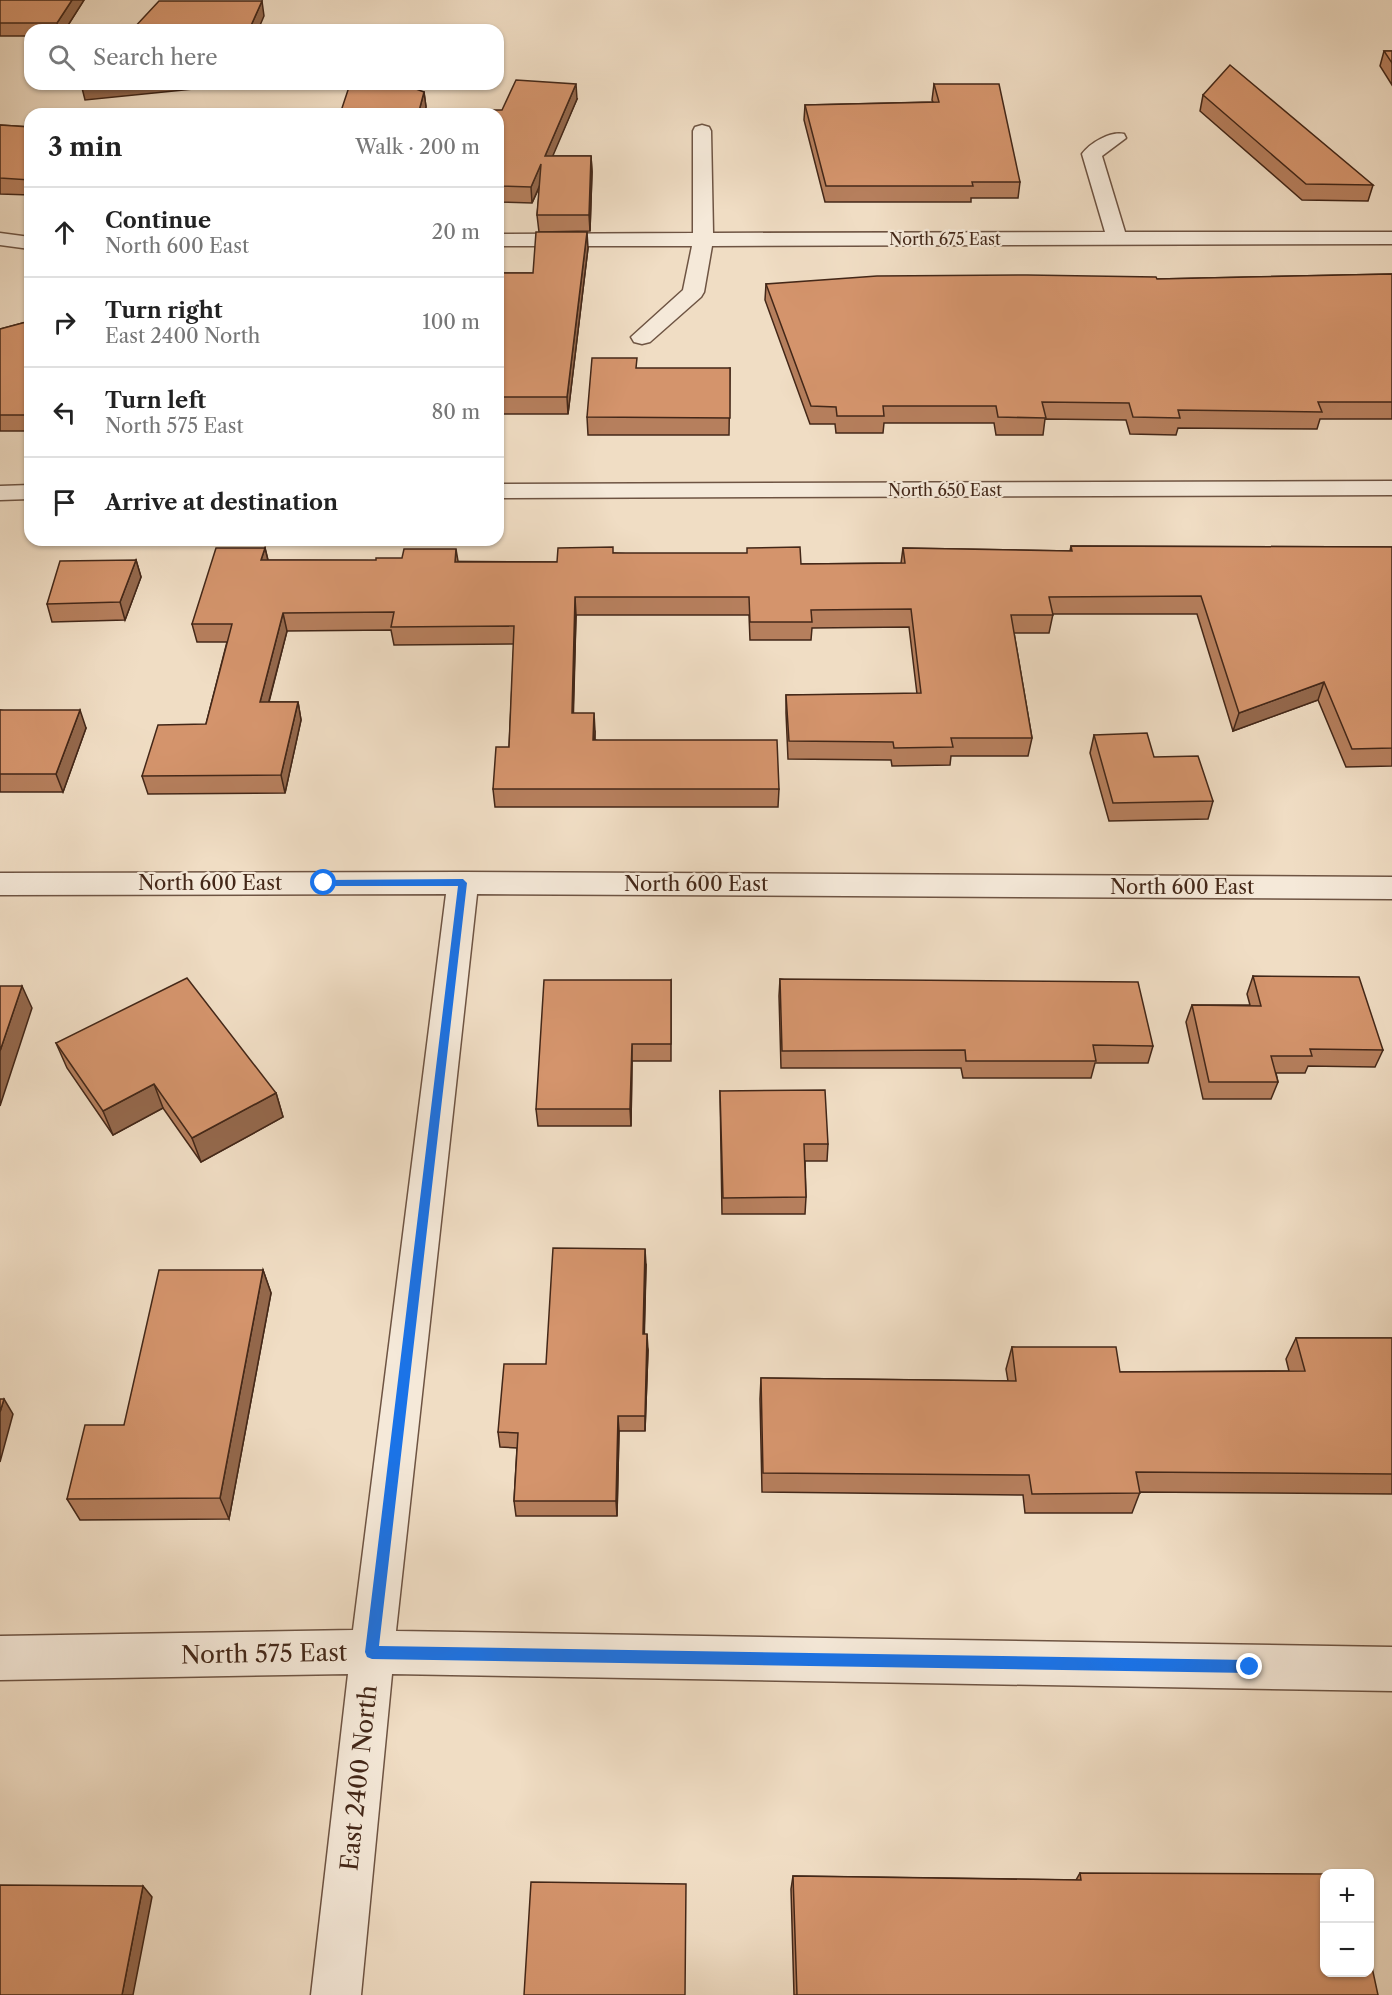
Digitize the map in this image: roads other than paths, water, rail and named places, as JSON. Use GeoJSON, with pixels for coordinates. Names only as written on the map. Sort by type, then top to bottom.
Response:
{"type":"FeatureCollection","features":[{"type":"Feature","properties":{"kind":"street"},"geometry":{"type":"LineString","coordinates":[[642,337],[693,292],[703,240],[702,131]]}},
{"type":"Feature","properties":{"kind":"street"},"geometry":{"type":"LineString","coordinates":[[1117,239],[1092,154],[1118,138]]}},
{"type":"Feature","properties":{"kind":"street","name":"North 675 East"},"geometry":{"type":"LineString","coordinates":[[504,240],[1392,238]]}},
{"type":"Feature","properties":{"kind":"street"},"geometry":{"type":"LineString","coordinates":[[0,239],[24,242]]}},
{"type":"Feature","properties":{"kind":"street","name":"North 650 East"},"geometry":{"type":"LineString","coordinates":[[504,491],[1392,488]]}},
{"type":"Feature","properties":{"kind":"street"},"geometry":{"type":"LineString","coordinates":[[0,493],[24,492]]}},
{"type":"Feature","properties":{"kind":"street","name":"North 600 East"},"geometry":{"type":"LineString","coordinates":[[0,884],[463,883],[1392,888]]}},
{"type":"Feature","properties":{"kind":"street","name":"East 2400 North"},"geometry":{"type":"LineString","coordinates":[[336,1995],[372,1652],[463,883]]}},
{"type":"Feature","properties":{"kind":"street","name":"North 575 East"},"geometry":{"type":"LineString","coordinates":[[0,1658],[372,1652],[1392,1669]]}}]}
